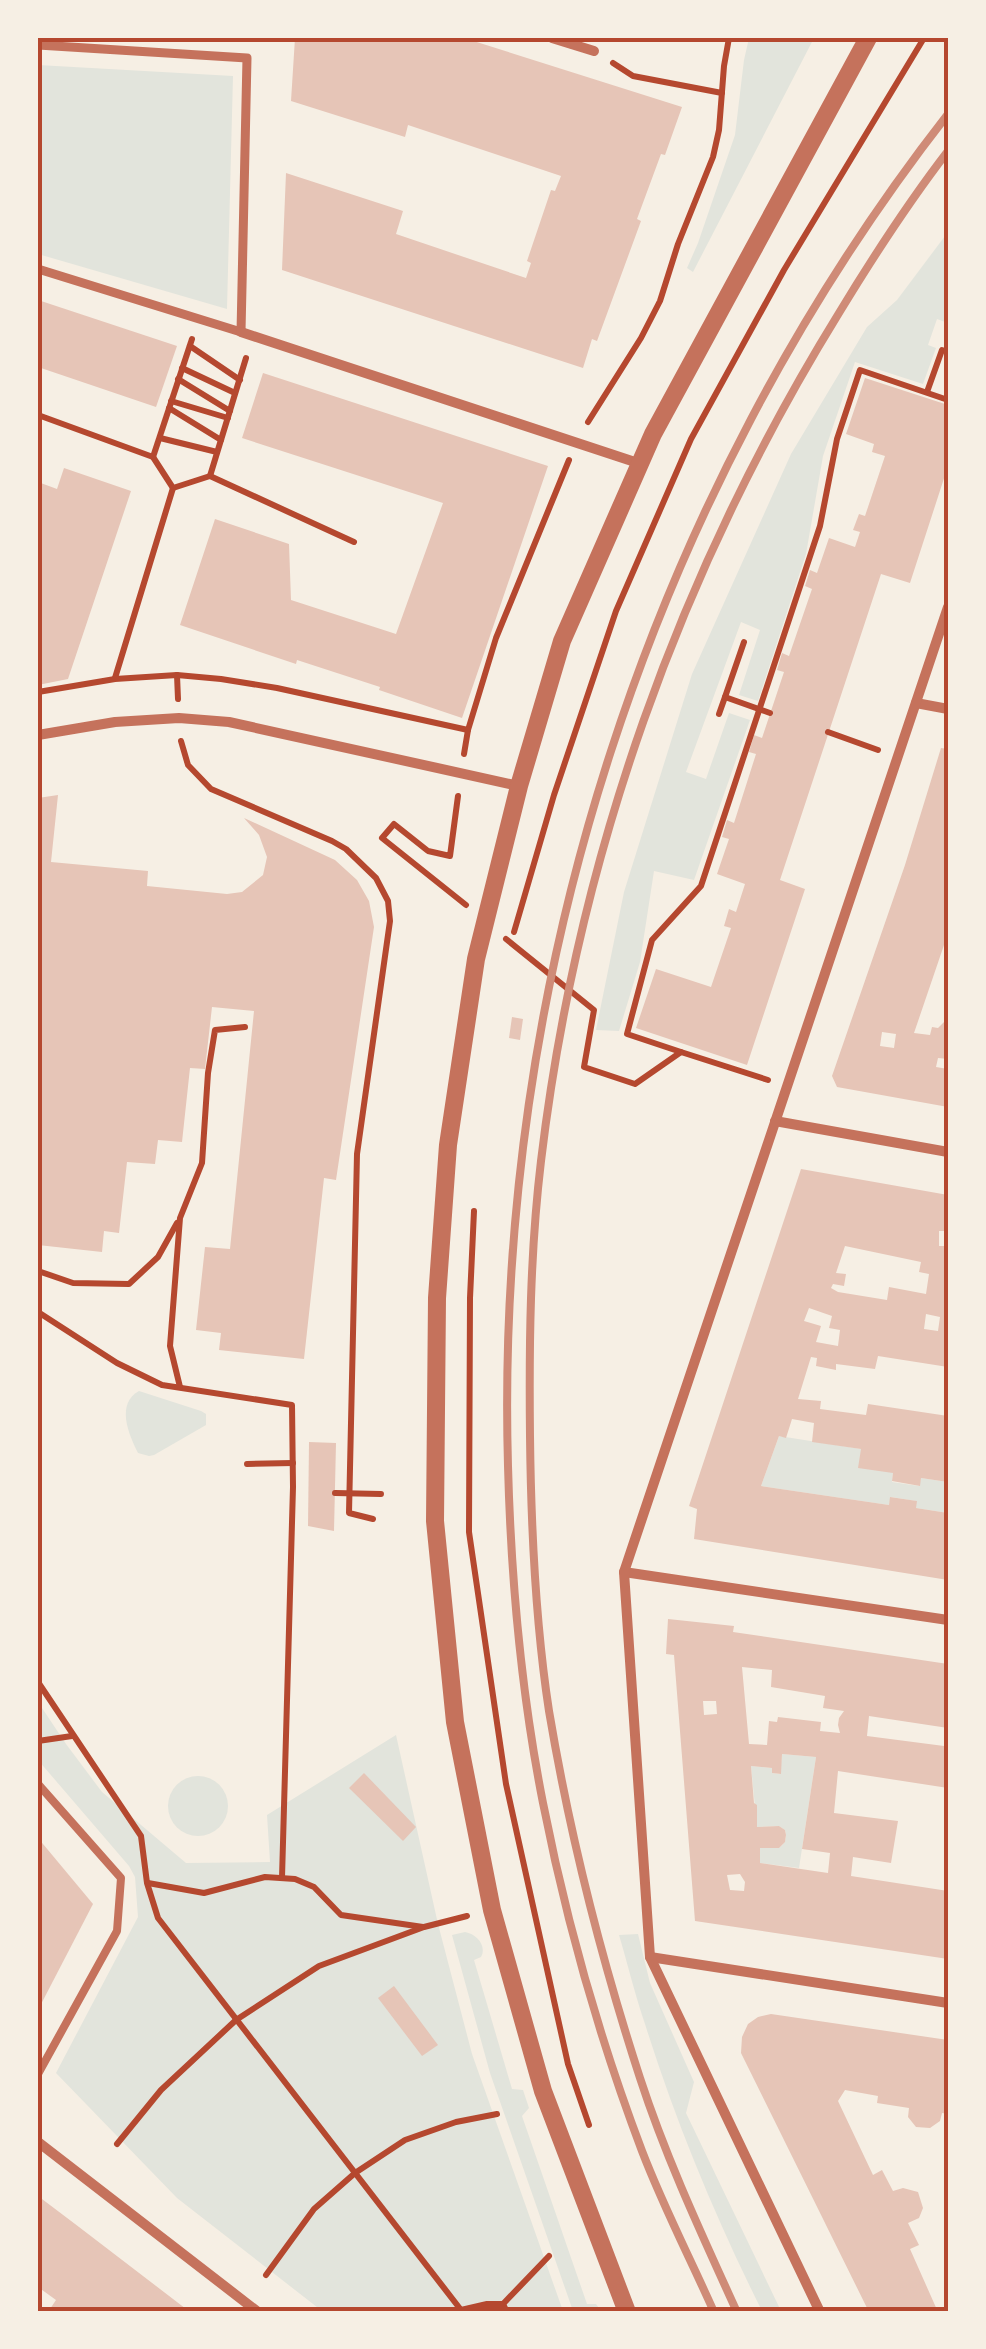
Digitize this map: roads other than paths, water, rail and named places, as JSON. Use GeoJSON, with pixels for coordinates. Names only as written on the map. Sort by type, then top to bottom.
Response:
{"type":"FeatureCollection","features":[{"type":"Feature","properties":{"kind":"street"},"geometry":{"type":"LineString","coordinates":[[552,38],[594,51]]}},
{"type":"Feature","properties":{"kind":"street"},"geometry":{"type":"LineString","coordinates":[[627,2312],[544,2091],[492,1910],[455,1722],[434,1522],[436,1298],[448,1145],[476,959],[519,786],[562,642],[653,434],[868,38]]}},
{"type":"Feature","properties":{"kind":"street"},"geometry":{"type":"LineString","coordinates":[[38,46],[248,58],[241,332]]}},
{"type":"Feature","properties":{"kind":"street"},"geometry":{"type":"LineString","coordinates":[[38,269],[641,464]]}},
{"type":"Feature","properties":{"kind":"street"},"geometry":{"type":"LineString","coordinates":[[820,2312],[650,1956],[624,1572],[948,607]]}},
{"type":"Feature","properties":{"kind":"street"},"geometry":{"type":"LineString","coordinates":[[916,703],[948,709]]}},
{"type":"Feature","properties":{"kind":"street"},"geometry":{"type":"LineString","coordinates":[[38,735],[116,722],[179,718],[230,722],[519,786]]}},
{"type":"Feature","properties":{"kind":"street"},"geometry":{"type":"LineString","coordinates":[[776,1121],[948,1152]]}},
{"type":"Feature","properties":{"kind":"street"},"geometry":{"type":"LineString","coordinates":[[624,1572],[948,1620]]}},
{"type":"Feature","properties":{"kind":"street"},"geometry":{"type":"LineString","coordinates":[[650,1956],[948,2003]]}},
{"type":"Feature","properties":{"kind":"street"},"geometry":{"type":"LineString","coordinates":[[38,2142],[258,2312]]}},
{"type":"Feature","properties":{"kind":"lane"},"geometry":{"type":"LineString","coordinates":[[38,1784],[121,1878],[117,1931],[38,2074]]}},
{"type":"Feature","properties":{"kind":"railway"},"geometry":{"type":"LineString","coordinates":[[714,2312],[650,2171],[598,2023],[573,1935],[535,1761],[515,1593],[508,1466],[511,1285],[529,1104],[562,927],[611,752],[674,582],[751,419],[843,262],[948,114]]}},
{"type":"Feature","properties":{"kind":"railway"},"geometry":{"type":"LineString","coordinates":[[737,2312],[673,2167],[640,2078],[588,1896],[557,1758],[540,1643],[531,1505],[530,1333],[537,1195],[558,1048],[580,938],[609,828],[684,616],[730,512],[782,411],[865,271],[948,151]]}}]}
